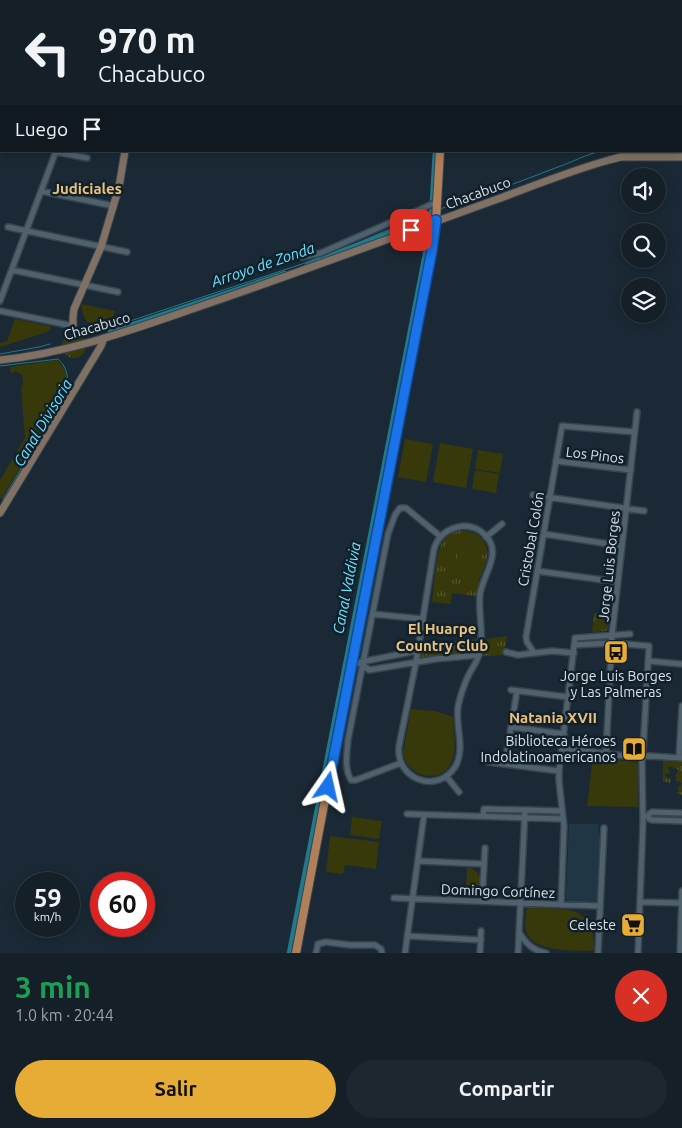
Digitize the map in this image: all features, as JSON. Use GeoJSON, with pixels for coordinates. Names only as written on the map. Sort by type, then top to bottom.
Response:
{"type":"FeatureCollection","features":[{"type":"Feature","properties":{"kind":"main road"},"geometry":{"type":"LineString","coordinates":[[296,953],[354,662],[432,250],[436,220],[433,203],[440,152]]}},
{"type":"Feature","properties":{"kind":"street"},"geometry":{"type":"LineString","coordinates":[[0,301],[56,152]]}},
{"type":"Feature","properties":{"kind":"street"},"geometry":{"type":"LineString","coordinates":[[60,152],[87,158]]}},
{"type":"Feature","properties":{"kind":"street"},"geometry":{"type":"LineString","coordinates":[[0,311],[73,326],[74,308],[101,247],[114,206],[125,152]]}},
{"type":"Feature","properties":{"kind":"street","name":"Chacabuco"},"geometry":{"type":"LineString","coordinates":[[0,360],[37,355],[104,338],[252,288],[436,220],[609,160],[621,157],[682,157]]}},
{"type":"Feature","properties":{"kind":"street"},"geometry":{"type":"LineString","coordinates":[[41,191],[114,206]]}},
{"type":"Feature","properties":{"kind":"street"},"geometry":{"type":"LineString","coordinates":[[302,257],[321,252],[433,203]]}},
{"type":"Feature","properties":{"kind":"street"},"geometry":{"type":"LineString","coordinates":[[8,227],[127,252]]}},
{"type":"Feature","properties":{"kind":"street"},"geometry":{"type":"LineString","coordinates":[[12,270],[118,292]]}},
{"type":"Feature","properties":{"kind":"street"},"geometry":{"type":"LineString","coordinates":[[0,513],[104,338]]}},
{"type":"Feature","properties":{"kind":"street","name":"Jorge Luis Borges"},"geometry":{"type":"LineString","coordinates":[[606,753],[612,635],[637,412]]}},
{"type":"Feature","properties":{"kind":"street","name":"Cristobal Colón"},"geometry":{"type":"LineString","coordinates":[[534,653],[526,639],[562,426],[635,432]]}},
{"type":"Feature","properties":{"kind":"street","name":"Los Pinos"},"geometry":{"type":"LineString","coordinates":[[556,462],[631,470]]}},
{"type":"Feature","properties":{"kind":"street"},"geometry":{"type":"LineString","coordinates":[[533,495],[644,511]]}},
{"type":"Feature","properties":{"kind":"street"},"geometry":{"type":"LineString","coordinates":[[401,763],[356,780],[351,780],[346,756],[347,748],[388,534],[397,510],[406,508],[440,536]]}},
{"type":"Feature","properties":{"kind":"street"},"geometry":{"type":"LineString","coordinates":[[486,536],[502,524]]}},
{"type":"Feature","properties":{"kind":"street"},"geometry":{"type":"LineString","coordinates":[[463,526],[475,528],[486,536],[492,547],[492,556],[481,591],[482,643],[479,655],[462,692],[458,711],[459,752],[456,764],[446,776],[437,780],[418,780],[408,773],[401,763],[399,746],[416,662],[435,543],[449,529],[463,526]]}},
{"type":"Feature","properties":{"kind":"street"},"geometry":{"type":"LineString","coordinates":[[544,534],[622,546]]}},
{"type":"Feature","properties":{"kind":"street"},"geometry":{"type":"LineString","coordinates":[[538,570],[618,582]]}},
{"type":"Feature","properties":{"kind":"street"},"geometry":{"type":"LineString","coordinates":[[373,614],[423,618]]}},
{"type":"Feature","properties":{"kind":"street"},"geometry":{"type":"LineString","coordinates":[[560,905],[564,819],[559,771],[575,638],[630,634]]}},
{"type":"Feature","properties":{"kind":"street"},"geometry":{"type":"LineString","coordinates":[[354,662],[363,663],[436,647],[482,643]]}},
{"type":"Feature","properties":{"kind":"street"},"geometry":{"type":"LineString","coordinates":[[574,645],[612,643],[648,646],[642,756],[646,816],[638,953]]}},
{"type":"Feature","properties":{"kind":"street"},"geometry":{"type":"LineString","coordinates":[[506,652],[518,655],[552,651],[574,653]]}},
{"type":"Feature","properties":{"kind":"street"},"geometry":{"type":"LineString","coordinates":[[363,663],[369,670],[444,658],[479,655]]}},
{"type":"Feature","properties":{"kind":"street"},"geometry":{"type":"LineString","coordinates":[[648,661],[682,664]]}},
{"type":"Feature","properties":{"kind":"street"},"geometry":{"type":"LineString","coordinates":[[511,690],[568,697]]}},
{"type":"Feature","properties":{"kind":"street"},"geometry":{"type":"LineString","coordinates":[[505,764],[518,691]]}},
{"type":"Feature","properties":{"kind":"street"},"geometry":{"type":"LineString","coordinates":[[562,748],[633,757],[681,758],[682,706]]}},
{"type":"Feature","properties":{"kind":"street"},"geometry":{"type":"LineString","coordinates":[[511,727],[564,734]]}},
{"type":"Feature","properties":{"kind":"street"},"geometry":{"type":"LineString","coordinates":[[488,762],[559,771]]}},
{"type":"Feature","properties":{"kind":"street"},"geometry":{"type":"LineString","coordinates":[[446,776],[460,792]]}},
{"type":"Feature","properties":{"kind":"street"},"geometry":{"type":"LineString","coordinates":[[483,816],[484,809],[562,811]]}},
{"type":"Feature","properties":{"kind":"street"},"geometry":{"type":"LineString","coordinates":[[518,953],[525,810]]}},
{"type":"Feature","properties":{"kind":"street"},"geometry":{"type":"LineString","coordinates":[[646,816],[652,812],[682,813]]}},
{"type":"Feature","properties":{"kind":"street"},"geometry":{"type":"LineString","coordinates":[[407,814],[564,819]]}},
{"type":"Feature","properties":{"kind":"street"},"geometry":{"type":"LineString","coordinates":[[405,953],[424,815]]}},
{"type":"Feature","properties":{"kind":"street"},"geometry":{"type":"LineString","coordinates":[[646,816],[650,820],[682,821]]}},
{"type":"Feature","properties":{"kind":"street"},"geometry":{"type":"LineString","coordinates":[[598,953],[604,828]]}},
{"type":"Feature","properties":{"kind":"street"},"geometry":{"type":"LineString","coordinates":[[482,901],[485,848]]}},
{"type":"Feature","properties":{"kind":"street"},"geometry":{"type":"LineString","coordinates":[[418,861],[484,864]]}},
{"type":"Feature","properties":{"kind":"street"},"geometry":{"type":"LineString","coordinates":[[680,953],[682,891]]}},
{"type":"Feature","properties":{"kind":"street","name":"Domingo Cortínez"},"geometry":{"type":"LineString","coordinates":[[394,898],[600,906]]}},
{"type":"Feature","properties":{"kind":"street"},"geometry":{"type":"LineString","coordinates":[[640,902],[682,903]]}},
{"type":"Feature","properties":{"kind":"street"},"geometry":{"type":"LineString","coordinates":[[480,953],[481,931]]}},
{"type":"Feature","properties":{"kind":"street"},"geometry":{"type":"LineString","coordinates":[[519,932],[532,947],[546,953]]}},
{"type":"Feature","properties":{"kind":"street"},"geometry":{"type":"LineString","coordinates":[[407,936],[481,940]]}},
{"type":"Feature","properties":{"kind":"street"},"geometry":{"type":"LineString","coordinates":[[316,953],[318,944],[326,942],[350,945],[376,945],[381,949],[382,953]]}},
{"type":"Feature","properties":{"kind":"shaded area"},"geometry":{"type":"Polygon","coordinates":[[[569,824],[599,824],[597,900],[595,902],[568,901],[566,898],[569,824]]]}},
{"type":"Feature","properties":{"kind":"green space"},"geometry":{"type":"Polygon","coordinates":[[[82,304],[115,311],[112,320],[98,325],[89,323],[83,315],[82,304]]]}},
{"type":"Feature","properties":{"kind":"green space"},"geometry":{"type":"Polygon","coordinates":[[[15,319],[50,326],[51,329],[0,347],[0,343],[7,341],[15,319]]]}},
{"type":"Feature","properties":{"kind":"green space"},"geometry":{"type":"Polygon","coordinates":[[[74,334],[83,337],[86,346],[83,355],[74,358],[65,355],[62,346],[65,337],[74,334]]]}},
{"type":"Feature","properties":{"kind":"green space"},"geometry":{"type":"Polygon","coordinates":[[[57,360],[64,368],[67,377],[61,400],[2,498],[0,498],[0,480],[25,438],[21,388],[23,384],[22,375],[16,371],[11,374],[10,367],[57,360]]]}},
{"type":"Feature","properties":{"kind":"green space"},"geometry":{"type":"Polygon","coordinates":[[[405,439],[433,444],[426,482],[398,477],[405,439]]]}},
{"type":"Feature","properties":{"kind":"green space"},"geometry":{"type":"Polygon","coordinates":[[[440,443],[473,449],[466,488],[433,482],[440,443]]]}},
{"type":"Feature","properties":{"kind":"green space"},"geometry":{"type":"Polygon","coordinates":[[[478,450],[503,454],[500,473],[475,469],[478,450]]]}},
{"type":"Feature","properties":{"kind":"green space"},"geometry":{"type":"Polygon","coordinates":[[[475,470],[499,474],[496,493],[472,489],[475,470]]]}},
{"type":"Feature","properties":{"kind":"green space"},"geometry":{"type":"Polygon","coordinates":[[[458,531],[475,533],[487,548],[487,559],[476,596],[452,593],[451,604],[432,602],[441,544],[447,536],[458,531]]]}},
{"type":"Feature","properties":{"kind":"green space"},"geometry":{"type":"Polygon","coordinates":[[[462,536],[480,539],[474,581],[455,578],[462,536]]]}},
{"type":"Feature","properties":{"kind":"green space"},"geometry":{"type":"Polygon","coordinates":[[[447,538],[458,539],[455,563],[443,561],[447,538]]]}},
{"type":"Feature","properties":{"kind":"green space"},"geometry":{"type":"Polygon","coordinates":[[[594,613],[609,614],[606,631],[592,632],[594,613]]]}},
{"type":"Feature","properties":{"kind":"green space"},"geometry":{"type":"Polygon","coordinates":[[[507,636],[504,655],[483,656],[487,639],[507,636]]]}},
{"type":"Feature","properties":{"kind":"green space"},"geometry":{"type":"Polygon","coordinates":[[[472,648],[475,652],[419,657],[420,654],[427,652],[472,648]]]}},
{"type":"Feature","properties":{"kind":"green space"},"geometry":{"type":"Polygon","coordinates":[[[411,709],[435,711],[453,717],[455,746],[453,758],[446,770],[439,774],[432,776],[424,775],[410,768],[405,761],[403,753],[411,709]]]}},
{"type":"Feature","properties":{"kind":"green space"},"geometry":{"type":"Polygon","coordinates":[[[593,758],[638,763],[638,807],[587,806],[593,758]]]}},
{"type":"Feature","properties":{"kind":"green space"},"geometry":{"type":"Polygon","coordinates":[[[663,761],[682,762],[682,783],[675,780],[679,770],[669,766],[668,769],[671,774],[667,773],[665,776],[671,779],[670,783],[663,781],[663,761]]]}},
{"type":"Feature","properties":{"kind":"green space"},"geometry":{"type":"Polygon","coordinates":[[[682,783],[682,795],[677,793],[679,790],[677,789],[682,783]]]}},
{"type":"Feature","properties":{"kind":"green space"},"geometry":{"type":"Polygon","coordinates":[[[352,817],[382,821],[379,839],[350,835],[352,817]]]}},
{"type":"Feature","properties":{"kind":"green space"},"geometry":{"type":"Polygon","coordinates":[[[330,836],[379,842],[376,869],[345,865],[343,874],[326,872],[330,836]]]}},
{"type":"Feature","properties":{"kind":"green space"},"geometry":{"type":"Polygon","coordinates":[[[467,867],[476,871],[479,877],[480,895],[477,897],[466,896],[467,867]]]}},
{"type":"Feature","properties":{"kind":"green space"},"geometry":{"type":"Polygon","coordinates":[[[529,908],[565,909],[583,916],[589,923],[593,934],[594,949],[592,951],[563,950],[542,946],[534,942],[528,935],[525,927],[526,910],[529,908]]]}},
{"type":"Feature","properties":{"kind":"waterway","name":"Canal Valdivia"},"geometry":{"type":"LineString","coordinates":[[431,217],[435,152]]}},
{"type":"Feature","properties":{"kind":"waterway","name":"Arroyo de Zonda"},"geometry":{"type":"LineString","coordinates":[[440,209],[596,152]]}},
{"type":"Feature","properties":{"kind":"waterway","name":"Arroyo de Zonda"},"geometry":{"type":"LineString","coordinates":[[100,331],[302,264],[431,212]]}},
{"type":"Feature","properties":{"kind":"waterway","name":"Arroyo de Zonda"},"geometry":{"type":"LineString","coordinates":[[307,265],[431,216]]}},
{"type":"Feature","properties":{"kind":"waterway","name":"Canal Valdivia"},"geometry":{"type":"LineString","coordinates":[[289,953],[430,228]]}},
{"type":"Feature","properties":{"kind":"waterway","name":"Arroyo de Zonda"},"geometry":{"type":"LineString","coordinates":[[110,332],[285,273]]}},
{"type":"Feature","properties":{"kind":"waterway","name":"Arroyo de Zonda"},"geometry":{"type":"LineString","coordinates":[[0,354],[50,344]]}},
{"type":"Feature","properties":{"kind":"waterway","name":"Canal Divisoria"},"geometry":{"type":"LineString","coordinates":[[0,366],[58,359],[65,368],[68,379],[62,400],[3,499]]}},
{"type":"Feature","properties":{"kind":"place","name":"Jorge Luis Borges y Las Palmeras"},"geometry":{"type":"Point","coordinates":[616,652]}},
{"type":"Feature","properties":{"kind":"place","name":"Biblioteca Héroes Indolatinoamericanos"},"geometry":{"type":"Point","coordinates":[634,749]}},
{"type":"Feature","properties":{"kind":"place","name":"Celeste"},"geometry":{"type":"Point","coordinates":[633,925]}},
{"type":"Feature","properties":{"kind":"district","name":"Judiciales"},"geometry":{"type":"Point","coordinates":[87,189]}},
{"type":"Feature","properties":{"kind":"district","name":"El Huarpe Country Club"},"geometry":{"type":"Point","coordinates":[442,638]}},
{"type":"Feature","properties":{"kind":"district","name":"Natania XVII"},"geometry":{"type":"Point","coordinates":[553,718]}},
{"type":"Feature","properties":{"kind":"route"},"geometry":{"type":"LineString","coordinates":[[328,787],[432,250],[436,220],[411,230]]}}]}
